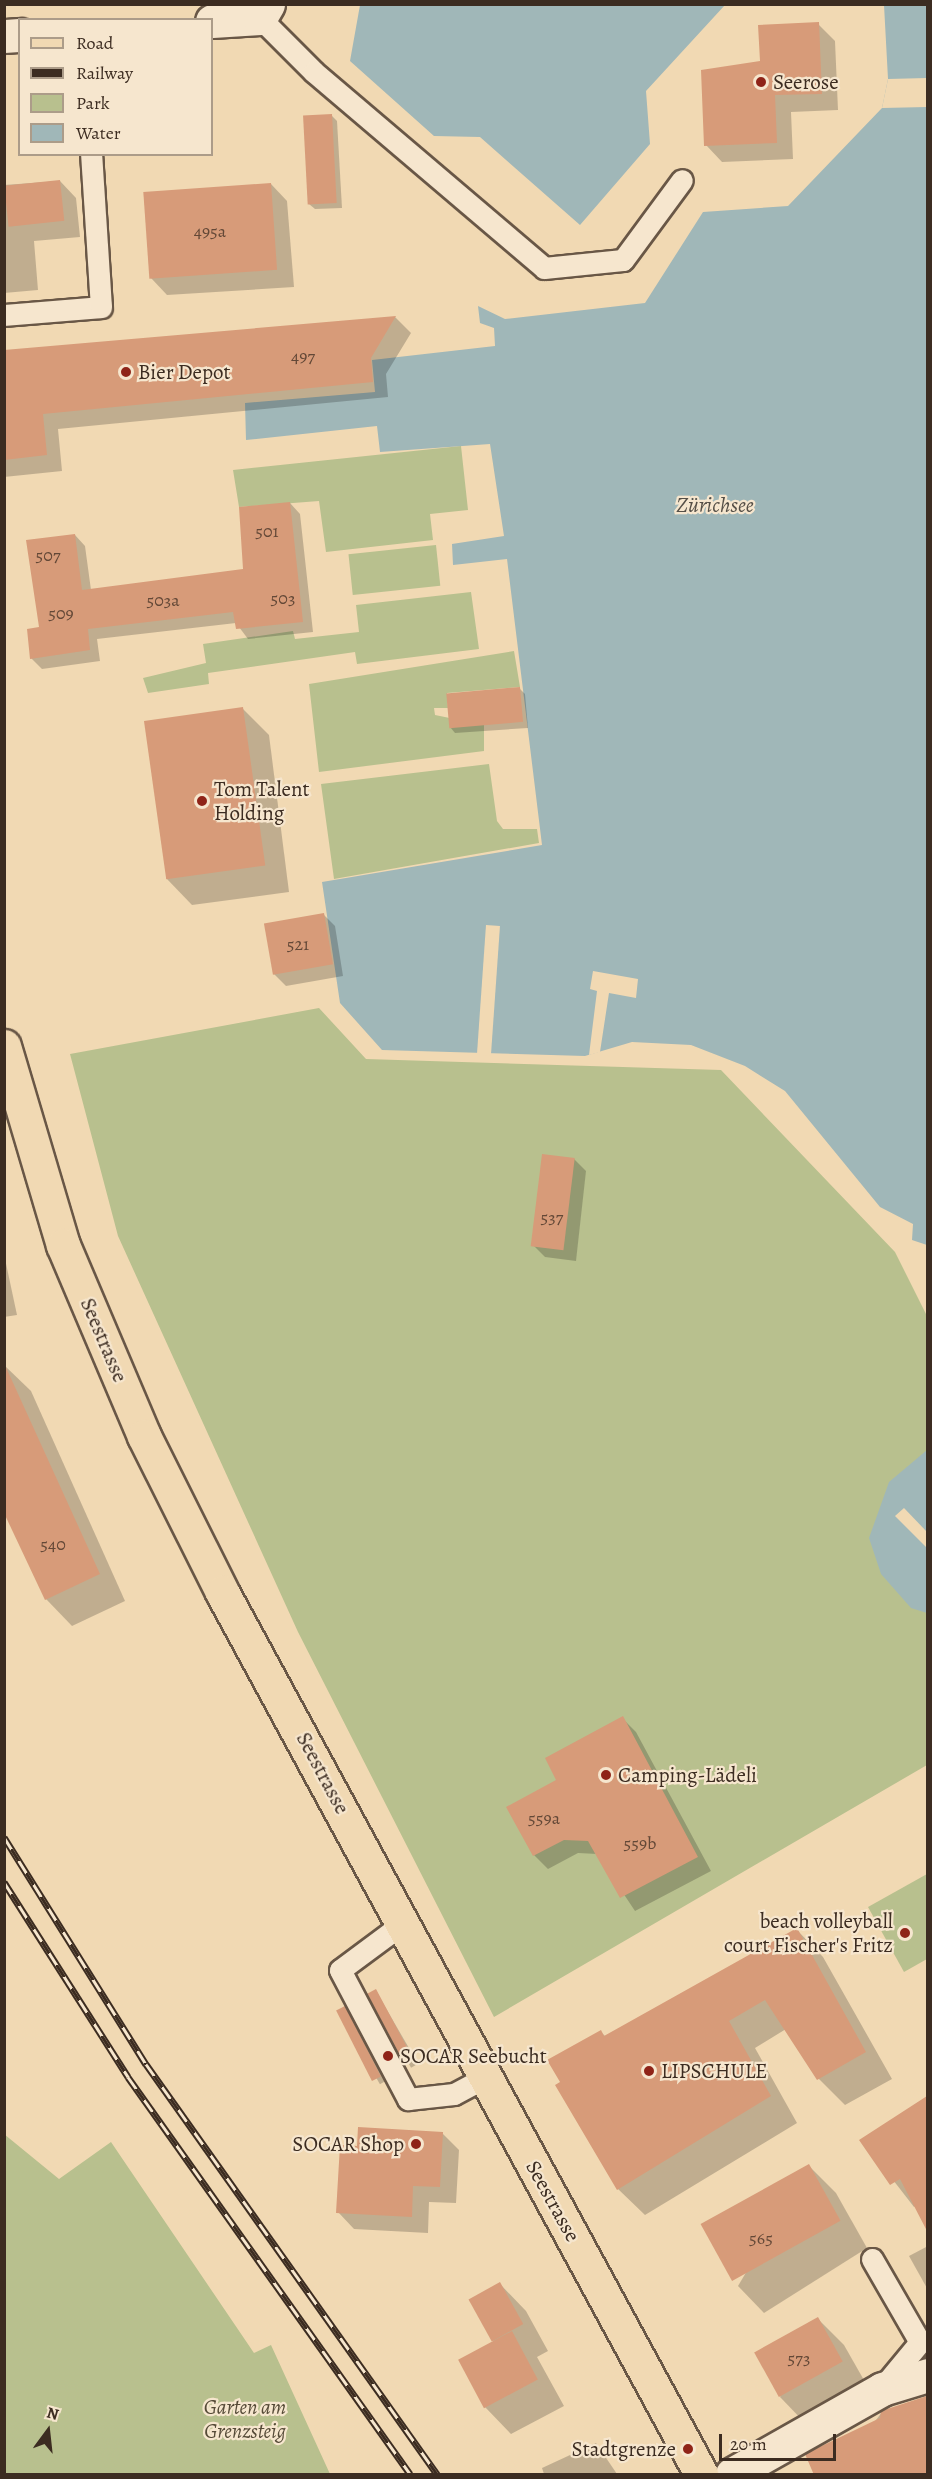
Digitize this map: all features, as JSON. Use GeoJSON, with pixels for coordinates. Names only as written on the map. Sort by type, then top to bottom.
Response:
{"type":"FeatureCollection","features":[{"type":"Feature","properties":{"kind":"main road","name":"Seestrasse"},"geometry":{"type":"LineString","coordinates":[[4,1046],[63,1245],[144,1437],[402,1924],[701,2475]]}},
{"type":"Feature","properties":{"kind":"street"},"geometry":{"type":"LineString","coordinates":[[213,21],[264,11]]}},
{"type":"Feature","properties":{"kind":"street"},"geometry":{"type":"LineString","coordinates":[[732,2475],[882,2389],[927,2375]]}},
{"type":"Feature","properties":{"kind":"lane"},"geometry":{"type":"LineString","coordinates":[[264,11],[314,72],[544,268],[623,260],[682,180]]}},
{"type":"Feature","properties":{"kind":"lane"},"geometry":{"type":"LineString","coordinates":[[4,315],[101,307],[91,156]]}},
{"type":"Feature","properties":{"kind":"lane"},"geometry":{"type":"LineString","coordinates":[[402,1924],[340,1970],[408,2099],[454,2094],[486,2077]]}},
{"type":"Feature","properties":{"kind":"lane"},"geometry":{"type":"LineString","coordinates":[[872,2259],[924,2339],[882,2389]]}},
{"type":"Feature","properties":{"kind":"green space"},"geometry":{"type":"Polygon","coordinates":[[[461,446],[468,510],[430,514],[433,540],[326,552],[319,501],[239,507],[233,470],[461,446]]]}},
{"type":"Feature","properties":{"kind":"green space"},"geometry":{"type":"Polygon","coordinates":[[[436,545],[440,586],[353,595],[348,554],[436,545]]]}},
{"type":"Feature","properties":{"kind":"green space"},"geometry":{"type":"Polygon","coordinates":[[[471,592],[479,649],[357,664],[355,652],[208,673],[209,684],[148,693],[143,678],[206,663],[203,644],[293,631],[295,639],[359,632],[356,605],[471,592]]]}},
{"type":"Feature","properties":{"kind":"green space"},"geometry":{"type":"Polygon","coordinates":[[[514,651],[520,687],[447,693],[448,708],[434,708],[435,715],[484,725],[484,751],[319,772],[309,684],[514,651]]]}},
{"type":"Feature","properties":{"kind":"green space"},"geometry":{"type":"Polygon","coordinates":[[[489,764],[497,821],[503,829],[537,829],[539,843],[334,879],[321,784],[489,764]]]}},
{"type":"Feature","properties":{"kind":"green space"},"geometry":{"type":"Polygon","coordinates":[[[319,1008],[366,1059],[721,1070],[895,1252],[927,1316],[927,1765],[494,2017],[298,1632],[118,1236],[70,1054],[319,1008]]]}},
{"type":"Feature","properties":{"kind":"green space","name":"beach volleyball court Fischer's Fritz"},"geometry":{"type":"Polygon","coordinates":[[[927,1874],[927,1959],[904,1972],[868,1907],[927,1874]]]}},
{"type":"Feature","properties":{"kind":"green space","name":"Garten am Grenzsteig"},"geometry":{"type":"Polygon","coordinates":[[[4,2134],[59,2179],[111,2142],[254,2353],[271,2345],[330,2474],[5,2474],[4,2134]]]}},
{"type":"Feature","properties":{"kind":"water"},"geometry":{"type":"Polygon","coordinates":[[[360,4],[725,5],[646,91],[650,144],[580,225],[480,137],[434,136],[350,61],[360,4]]]}},
{"type":"Feature","properties":{"kind":"water","name":"Zürichsee"},"geometry":{"type":"Polygon","coordinates":[[[884,5],[927,5],[927,1245],[912,1240],[913,1224],[880,1207],[785,1091],[745,1066],[691,1045],[632,1042],[585,1056],[382,1050],[340,1003],[322,882],[542,845],[507,559],[453,565],[452,544],[504,536],[490,444],[380,452],[377,426],[246,440],[245,403],[375,392],[372,360],[495,346],[494,328],[480,323],[478,306],[505,319],[645,303],[703,212],[788,206],[882,108],[888,79],[884,5]]]}},
{"type":"Feature","properties":{"kind":"water"},"geometry":{"type":"Polygon","coordinates":[[[927,1450],[927,1613],[911,1608],[881,1574],[869,1538],[889,1482],[927,1450]]]}},
{"type":"Feature","properties":{"kind":"pier"},"geometry":{"type":"Polygon","coordinates":[[[927,78],[927,107],[882,108],[888,79],[927,78]]]}},
{"type":"Feature","properties":{"kind":"pier"},"geometry":{"type":"Polygon","coordinates":[[[486,925],[500,926],[491,1056],[477,1055],[486,925]]]}},
{"type":"Feature","properties":{"kind":"pier"},"geometry":{"type":"Polygon","coordinates":[[[593,971],[638,979],[636,998],[609,993],[600,1052],[589,1055],[597,991],[590,989],[593,971]]]}},
{"type":"Feature","properties":{"kind":"pier"},"geometry":{"type":"Polygon","coordinates":[[[904,1508],[927,1532],[927,1548],[895,1516],[904,1508]]]}},
{"type":"Feature","properties":{"kind":"building","name":"Seerose"},"geometry":{"type":"Polygon","coordinates":[[[819,22],[822,94],[775,95],[777,143],[704,146],[701,70],[760,61],[758,25],[819,22]]]}},
{"type":"Feature","properties":{"kind":"building"},"geometry":{"type":"Polygon","coordinates":[[[332,114],[337,203],[308,204],[303,116],[332,114]]]}},
{"type":"Feature","properties":{"kind":"building"},"geometry":{"type":"Polygon","coordinates":[[[60,180],[64,221],[9,227],[4,186],[60,180]]]}},
{"type":"Feature","properties":{"kind":"building"},"geometry":{"type":"Polygon","coordinates":[[[271,183],[277,270],[149,279],[143,192],[271,183]]]}},
{"type":"Feature","properties":{"kind":"building"},"geometry":{"type":"Polygon","coordinates":[[[396,316],[371,358],[373,382],[43,414],[47,455],[4,460],[4,350],[396,316]]]}},
{"type":"Feature","properties":{"kind":"building"},"geometry":{"type":"Polygon","coordinates":[[[290,502],[303,622],[236,629],[233,612],[88,629],[90,650],[30,659],[27,629],[39,627],[26,540],[75,534],[82,590],[243,569],[239,507],[290,502]]]}},
{"type":"Feature","properties":{"kind":"building"},"geometry":{"type":"Polygon","coordinates":[[[520,687],[523,722],[449,728],[446,693],[520,687]]]}},
{"type":"Feature","properties":{"kind":"building","name":"Tom Talent Holding"},"geometry":{"type":"Polygon","coordinates":[[[243,707],[265,865],[166,879],[144,721],[243,707]]]}},
{"type":"Feature","properties":{"kind":"building"},"geometry":{"type":"Polygon","coordinates":[[[324,913],[333,964],[273,975],[264,924],[324,913]]]}},
{"type":"Feature","properties":{"kind":"building"},"geometry":{"type":"Polygon","coordinates":[[[542,1154],[575,1158],[563,1250],[531,1246],[542,1154]]]}},
{"type":"Feature","properties":{"kind":"building"},"geometry":{"type":"Polygon","coordinates":[[[4,1363],[100,1574],[45,1600],[4,1513],[4,1363]]]}},
{"type":"Feature","properties":{"kind":"building"},"geometry":{"type":"Polygon","coordinates":[[[623,1716],[698,1857],[620,1898],[588,1841],[564,1840],[533,1856],[506,1807],[556,1780],[545,1758],[623,1716]]]}},
{"type":"Feature","properties":{"kind":"building"},"geometry":{"type":"Polygon","coordinates":[[[797,1928],[866,2052],[817,2080],[765,2000],[729,2021],[771,2096],[617,2190],[555,2085],[560,2082],[547,2060],[601,2030],[604,2036],[797,1928]]]}},
{"type":"Feature","properties":{"kind":"building"},"geometry":{"type":"Polygon","coordinates":[[[376,1989],[413,2058],[404,2063],[367,1994],[376,1989]]]}},
{"type":"Feature","properties":{"kind":"building"},"geometry":{"type":"Polygon","coordinates":[[[345,2006],[381,2076],[372,2081],[336,2011],[345,2006]]]}},
{"type":"Feature","properties":{"kind":"building"},"geometry":{"type":"Polygon","coordinates":[[[927,2096],[927,2231],[900,2179],[890,2185],[859,2140],[927,2096]]]}},
{"type":"Feature","properties":{"kind":"building"},"geometry":{"type":"Polygon","coordinates":[[[358,2127],[443,2132],[440,2187],[413,2186],[412,2217],[336,2213],[340,2145],[357,2146],[358,2127]]]}},
{"type":"Feature","properties":{"kind":"building"},"geometry":{"type":"Polygon","coordinates":[[[809,2164],[841,2221],[732,2281],[701,2224],[809,2164]]]}},
{"type":"Feature","properties":{"kind":"building"},"geometry":{"type":"Polygon","coordinates":[[[500,2282],[523,2324],[492,2341],[469,2299],[500,2282]]]}},
{"type":"Feature","properties":{"kind":"building"},"geometry":{"type":"Polygon","coordinates":[[[818,2317],[843,2362],[779,2397],[754,2352],[818,2317]]]}},
{"type":"Feature","properties":{"kind":"building"},"geometry":{"type":"Polygon","coordinates":[[[512,2331],[538,2380],[484,2408],[458,2360],[512,2331]]]}},
{"type":"Feature","properties":{"kind":"building"},"geometry":{"type":"Polygon","coordinates":[[[927,2396],[927,2475],[814,2475],[805,2454],[880,2418],[881,2411],[927,2396]]]}},
{"type":"Feature","properties":{"kind":"railway"},"geometry":{"type":"LineString","coordinates":[[4,1837],[146,2064],[437,2474]]}},
{"type":"Feature","properties":{"kind":"railway"},"geometry":{"type":"LineString","coordinates":[[4,1882],[128,2077],[410,2474]]}},
{"type":"Feature","properties":{"kind":"place","name":"Seerose"},"geometry":{"type":"Point","coordinates":[761,82]}},
{"type":"Feature","properties":{"kind":"place","name":"Bier Depot"},"geometry":{"type":"Point","coordinates":[126,372]}},
{"type":"Feature","properties":{"kind":"place","name":"Tom Talent Holding"},"geometry":{"type":"Point","coordinates":[202,801]}},
{"type":"Feature","properties":{"kind":"place","name":"Camping-Lädeli"},"geometry":{"type":"Point","coordinates":[606,1775]}},
{"type":"Feature","properties":{"kind":"place","name":"beach volleyball court Fischer's Fritz"},"geometry":{"type":"Point","coordinates":[905,1933]}},
{"type":"Feature","properties":{"kind":"place","name":"SOCAR Seebucht"},"geometry":{"type":"Point","coordinates":[388,2056]}},
{"type":"Feature","properties":{"kind":"place","name":"LIPSCHULE"},"geometry":{"type":"Point","coordinates":[649,2071]}},
{"type":"Feature","properties":{"kind":"place","name":"SOCAR Shop"},"geometry":{"type":"Point","coordinates":[416,2144]}},
{"type":"Feature","properties":{"kind":"place","name":"Stadtgrenze"},"geometry":{"type":"Point","coordinates":[688,2449]}}]}
